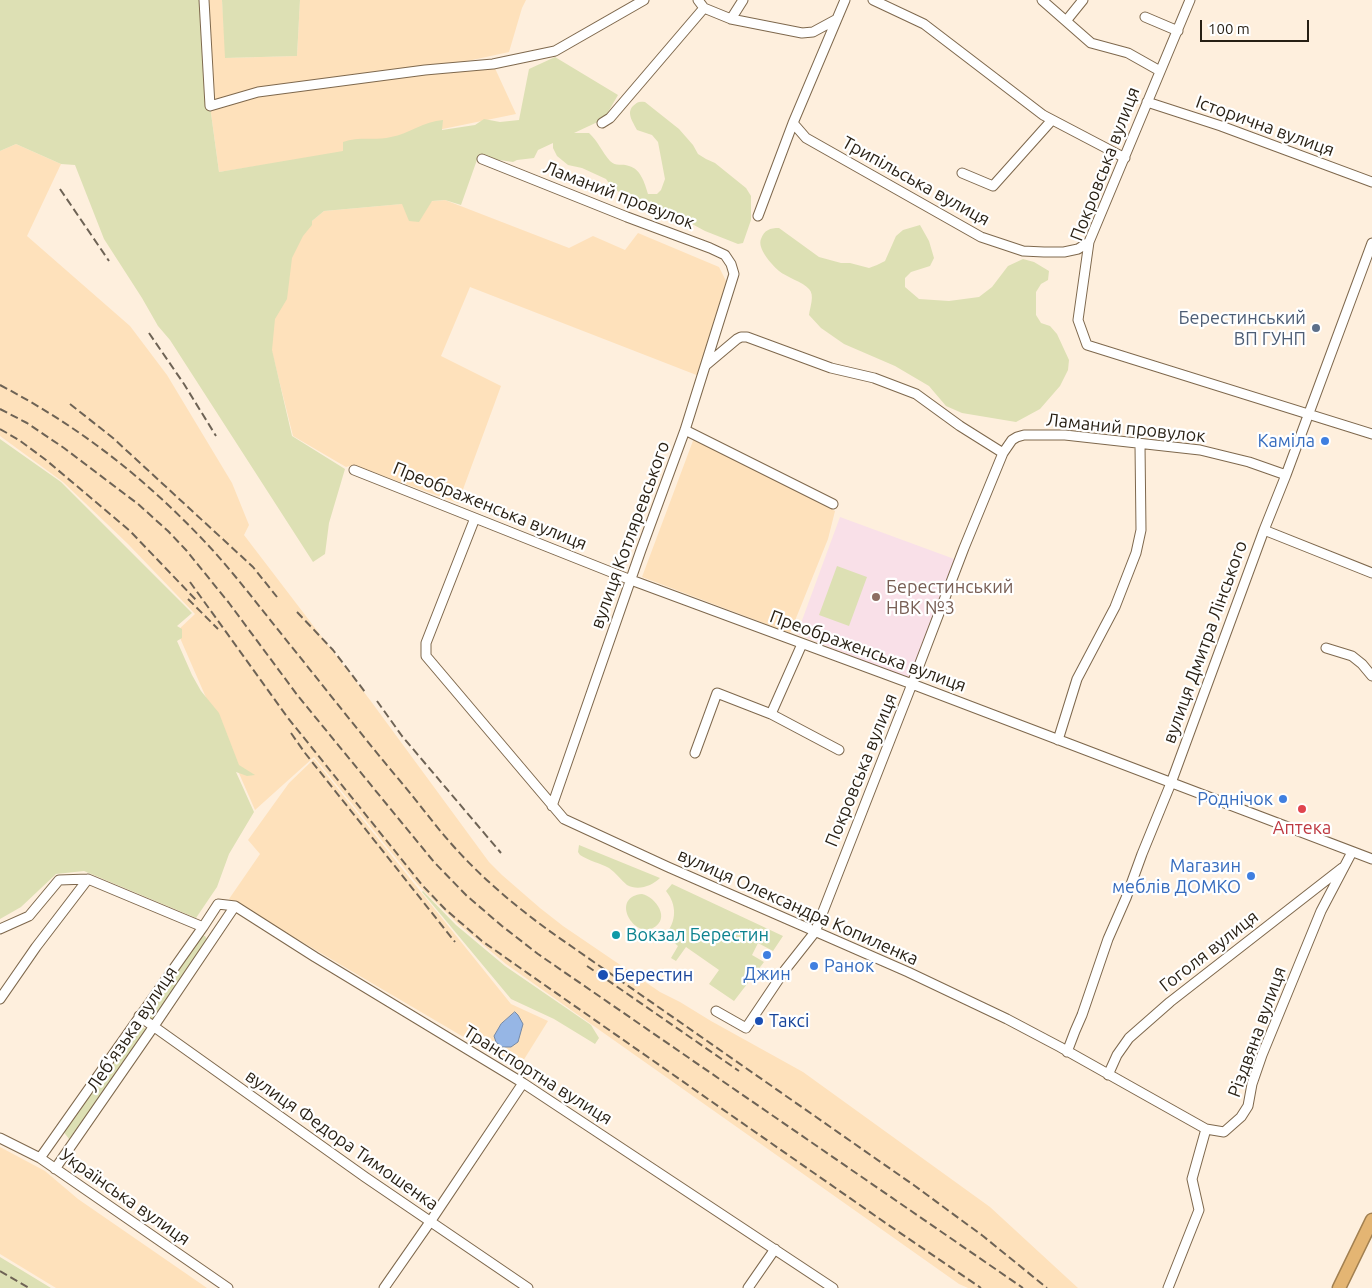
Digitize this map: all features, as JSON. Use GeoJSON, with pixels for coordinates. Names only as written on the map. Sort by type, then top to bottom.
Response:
{"type":"FeatureCollection","features":[{"type":"Feature","properties":{"kind":"highway"},"geometry":{"type":"LineString","coordinates":[[1339,1288],[1372,1220]]}},
{"type":"Feature","properties":{"kind":"street"},"geometry":{"type":"LineString","coordinates":[[204,0],[210,106],[258,92],[424,70],[493,64],[555,51],[644,0]]}},
{"type":"Feature","properties":{"kind":"street"},"geometry":{"type":"LineString","coordinates":[[698,0],[704,8],[731,19],[802,32],[812,32],[837,19]]}},
{"type":"Feature","properties":{"kind":"street"},"geometry":{"type":"LineString","coordinates":[[731,19],[743,0]]}},
{"type":"Feature","properties":{"kind":"street"},"geometry":{"type":"LineString","coordinates":[[758,216],[793,123],[845,0]]}},
{"type":"Feature","properties":{"kind":"street"},"geometry":{"type":"LineString","coordinates":[[873,0],[924,24],[1043,115],[1125,158]]}},
{"type":"Feature","properties":{"kind":"street"},"geometry":{"type":"LineString","coordinates":[[1042,0],[1092,43],[1128,53],[1160,71]]}},
{"type":"Feature","properties":{"kind":"street"},"geometry":{"type":"LineString","coordinates":[[1066,20],[1083,0]]}},
{"type":"Feature","properties":{"kind":"street","name":"Покровська вулиця"},"geometry":{"type":"LineString","coordinates":[[1190,0],[1089,242],[1078,320],[1087,345],[1309,414]]}},
{"type":"Feature","properties":{"kind":"street"},"geometry":{"type":"LineString","coordinates":[[602,123],[610,118],[704,8]]}},
{"type":"Feature","properties":{"kind":"street"},"geometry":{"type":"LineString","coordinates":[[1145,17],[1178,31]]}},
{"type":"Feature","properties":{"kind":"street","name":"Історична вулиця"},"geometry":{"type":"LineString","coordinates":[[1147,102],[1221,126],[1372,182]]}},
{"type":"Feature","properties":{"kind":"street"},"geometry":{"type":"LineString","coordinates":[[962,174],[993,186],[1052,120]]}},
{"type":"Feature","properties":{"kind":"street","name":"Трипільська вулиця"},"geometry":{"type":"LineString","coordinates":[[793,123],[806,138],[981,237],[1024,251],[1044,252],[1064,252],[1078,249],[1089,242]]}},
{"type":"Feature","properties":{"kind":"street","name":"Ламаний провулок"},"geometry":{"type":"LineString","coordinates":[[482,159],[710,248],[725,255],[731,264],[734,274]]}},
{"type":"Feature","properties":{"kind":"street","name":"вулиця Дмитра Лінського"},"geometry":{"type":"LineString","coordinates":[[1067,1052],[1108,939],[1171,783],[1372,243]]}},
{"type":"Feature","properties":{"kind":"street","name":"вулиця Котляревського"},"geometry":{"type":"LineString","coordinates":[[552,806],[640,550],[685,430],[734,274]]}},
{"type":"Feature","properties":{"kind":"street"},"geometry":{"type":"LineString","coordinates":[[706,364],[737,339],[747,337],[831,368],[874,378],[916,394],[960,426],[1003,453]]}},
{"type":"Feature","properties":{"kind":"street"},"geometry":{"type":"LineString","coordinates":[[1309,414],[1372,434]]}},
{"type":"Feature","properties":{"kind":"street"},"geometry":{"type":"LineString","coordinates":[[685,430],[833,504]]}},
{"type":"Feature","properties":{"kind":"street","name":"Ламаний провулок"},"geometry":{"type":"LineString","coordinates":[[1003,453],[1012,440],[1017,437],[1024,435],[1065,435],[1200,450],[1249,462],[1286,475]]}},
{"type":"Feature","properties":{"kind":"street"},"geometry":{"type":"LineString","coordinates":[[1058,740],[1077,679],[1114,607],[1136,553],[1141,530],[1140,444]]}},
{"type":"Feature","properties":{"kind":"street","name":"Покровська вулиця"},"geometry":{"type":"LineString","coordinates":[[716,1011],[746,1028],[785,970],[815,932],[964,548],[1003,453]]}},
{"type":"Feature","properties":{"kind":"street","name":"Преображенська вулиця"},"geometry":{"type":"LineString","coordinates":[[354,470],[631,580],[1372,858]]}},
{"type":"Feature","properties":{"kind":"street","name":"вулиця Олександра Копиленка"},"geometry":{"type":"LineString","coordinates":[[475,518],[426,643],[426,656],[564,819],[668,868],[908,972],[1007,1020],[1206,1129]]}},
{"type":"Feature","properties":{"kind":"street"},"geometry":{"type":"LineString","coordinates":[[1264,530],[1372,573]]}},
{"type":"Feature","properties":{"kind":"street"},"geometry":{"type":"LineString","coordinates":[[770,714],[802,644]]}},
{"type":"Feature","properties":{"kind":"street"},"geometry":{"type":"LineString","coordinates":[[1326,648],[1352,656],[1372,676]]}},
{"type":"Feature","properties":{"kind":"street"},"geometry":{"type":"LineString","coordinates":[[695,754],[717,693],[770,714],[839,750]]}},
{"type":"Feature","properties":{"kind":"street","name":"Різдвяна вулиця"},"geometry":{"type":"LineString","coordinates":[[1206,1129],[1224,1132],[1241,1117],[1248,1106],[1252,1084],[1266,1046],[1322,911],[1352,852]]}},
{"type":"Feature","properties":{"kind":"street","name":"Гоголя вулиця"},"geometry":{"type":"LineString","coordinates":[[1108,1075],[1117,1055],[1130,1038],[1163,1008],[1345,866]]}},
{"type":"Feature","properties":{"kind":"street"},"geometry":{"type":"LineString","coordinates":[[0,1000],[36,947],[88,879]]}},
{"type":"Feature","properties":{"kind":"street"},"geometry":{"type":"LineString","coordinates":[[0,929],[29,916],[59,880],[88,879],[203,927]]}},
{"type":"Feature","properties":{"kind":"street","name":"Леб'язька вулиця"},"geometry":{"type":"LineString","coordinates":[[40,1158],[218,904]]}},
{"type":"Feature","properties":{"kind":"street","name":"Транспортна вулиця"},"geometry":{"type":"LineString","coordinates":[[218,904],[234,906],[523,1083],[833,1288]]}},
{"type":"Feature","properties":{"kind":"street","name":"Леб'язька вулиця"},"geometry":{"type":"LineString","coordinates":[[55,1169],[234,906]]}},
{"type":"Feature","properties":{"kind":"street","name":"вулиця Федора Тимошенка"},"geometry":{"type":"LineString","coordinates":[[139,1016],[430,1222],[528,1288]]}},
{"type":"Feature","properties":{"kind":"street"},"geometry":{"type":"LineString","coordinates":[[384,1288],[523,1083]]}},
{"type":"Feature","properties":{"kind":"street"},"geometry":{"type":"LineString","coordinates":[[1168,1288],[1199,1210],[1192,1179],[1206,1129]]}},
{"type":"Feature","properties":{"kind":"street","name":"Українська вулиця"},"geometry":{"type":"LineString","coordinates":[[0,1138],[40,1158],[228,1288]]}},
{"type":"Feature","properties":{"kind":"street"},"geometry":{"type":"LineString","coordinates":[[748,1288],[775,1249]]}},
{"type":"Feature","properties":{"kind":"shaded area"},"geometry":{"type":"Polygon","coordinates":[[[204,0],[222,0],[226,58],[297,56],[300,0],[526,0],[509,52],[431,69],[493,64],[516,114],[334,154],[219,172],[210,106],[204,0]]]}},
{"type":"Feature","properties":{"kind":"shaded area"},"geometry":{"type":"Polygon","coordinates":[[[16,144],[61,164],[27,236],[130,326],[167,375],[232,483],[249,525],[244,535],[370,700],[489,862],[563,926],[660,992],[803,1072],[990,1207],[1078,1288],[968,1288],[959,1284],[506,964],[457,923],[417,884],[314,757],[255,810],[177,631],[195,614],[128,544],[63,482],[0,436],[0,151],[16,144]]]}},
{"type":"Feature","properties":{"kind":"shaded area"},"geometry":{"type":"Polygon","coordinates":[[[445,200],[569,248],[593,236],[625,250],[638,233],[719,267],[727,283],[699,376],[470,287],[441,356],[501,386],[458,503],[353,465],[346,467],[293,436],[268,336],[294,236],[324,211],[445,200]]]}},
{"type":"Feature","properties":{"kind":"shaded area"},"geometry":{"type":"Polygon","coordinates":[[[694,438],[835,511],[828,539],[790,633],[642,577],[694,438]]]}},
{"type":"Feature","properties":{"kind":"shaded area","name":"Берестинський НВК №3"},"geometry":{"type":"Polygon","coordinates":[[[840,517],[957,560],[910,679],[797,634],[840,517]]]}},
{"type":"Feature","properties":{"kind":"shaded area"},"geometry":{"type":"Polygon","coordinates":[[[314,759],[511,1004],[548,1021],[518,1069],[229,899],[260,854],[248,840],[289,783],[314,759]]]}},
{"type":"Feature","properties":{"kind":"shaded area"},"geometry":{"type":"Polygon","coordinates":[[[0,1147],[45,1171],[78,1199],[207,1288],[56,1288],[0,1254],[0,1147]]]}},
{"type":"Feature","properties":{"kind":"green space"},"geometry":{"type":"Polygon","coordinates":[[[0,0],[204,0],[210,106],[219,172],[343,151],[343,142],[349,140],[391,137],[436,121],[443,120],[442,130],[475,125],[484,119],[500,122],[519,120],[529,69],[555,57],[618,95],[604,119],[574,133],[589,133],[610,161],[637,170],[642,177],[648,194],[657,194],[661,190],[665,179],[658,142],[652,135],[637,130],[630,115],[634,105],[645,102],[679,129],[698,154],[715,163],[746,188],[751,196],[751,220],[743,243],[738,244],[705,231],[644,201],[631,198],[611,186],[606,179],[582,168],[568,165],[557,156],[553,143],[538,150],[534,158],[513,162],[478,157],[461,205],[445,200],[432,201],[419,222],[409,221],[402,204],[324,211],[312,221],[312,225],[303,236],[292,258],[287,299],[275,319],[272,350],[292,436],[345,469],[329,523],[325,554],[313,562],[170,340],[158,326],[104,239],[75,165],[61,164],[16,144],[0,151],[0,0]]]}},
{"type":"Feature","properties":{"kind":"green space"},"geometry":{"type":"Polygon","coordinates":[[[222,0],[300,0],[297,56],[225,58],[222,0]]]}},
{"type":"Feature","properties":{"kind":"green space"},"geometry":{"type":"Polygon","coordinates":[[[920,225],[929,241],[934,258],[930,266],[911,272],[905,278],[905,287],[919,299],[949,301],[979,297],[992,287],[1008,266],[1023,259],[1034,262],[1049,271],[1048,280],[1041,284],[1036,292],[1036,315],[1041,323],[1050,326],[1057,334],[1069,360],[1068,370],[1060,386],[1040,409],[1016,422],[962,413],[946,406],[929,386],[895,366],[844,344],[821,328],[809,315],[812,298],[809,289],[776,268],[766,256],[760,243],[762,236],[766,232],[770,229],[779,228],[819,257],[869,268],[885,261],[896,236],[903,230],[920,225]]]}},
{"type":"Feature","properties":{"kind":"green space"},"geometry":{"type":"Polygon","coordinates":[[[0,439],[61,482],[192,613],[177,626],[182,629],[182,638],[177,641],[201,691],[219,713],[239,765],[255,775],[247,776],[236,772],[254,812],[229,854],[217,887],[196,918],[84,871],[56,874],[21,907],[0,919],[0,439]]]}},
{"type":"Feature","properties":{"kind":"green space"},"geometry":{"type":"Polygon","coordinates":[[[837,566],[867,577],[849,626],[819,615],[837,566]]]}},
{"type":"Feature","properties":{"kind":"green space"},"geometry":{"type":"Polygon","coordinates":[[[579,845],[660,878],[645,887],[631,887],[609,868],[580,855],[578,852],[579,845]]]}},
{"type":"Feature","properties":{"kind":"green space"},"geometry":{"type":"Polygon","coordinates":[[[672,884],[783,936],[773,951],[758,943],[752,955],[764,962],[734,1001],[709,984],[719,970],[686,947],[676,961],[671,958],[678,946],[665,935],[672,924],[674,913],[670,896],[666,891],[672,884]]]}},
{"type":"Feature","properties":{"kind":"green space"},"geometry":{"type":"Polygon","coordinates":[[[423,891],[456,925],[505,966],[591,1025],[599,1038],[595,1044],[554,1019],[511,999],[423,891]]]}},
{"type":"Feature","properties":{"kind":"green space"},"geometry":{"type":"Polygon","coordinates":[[[642,894],[652,899],[661,914],[658,924],[653,928],[645,930],[632,922],[626,909],[627,902],[632,897],[642,894]]]}},
{"type":"Feature","properties":{"kind":"green space"},"geometry":{"type":"Polygon","coordinates":[[[200,935],[205,936],[208,941],[163,1008],[152,1021],[145,1015],[200,935]]]}},
{"type":"Feature","properties":{"kind":"green space"},"geometry":{"type":"Polygon","coordinates":[[[137,1026],[146,1029],[139,1044],[69,1139],[63,1131],[137,1026]]]}},
{"type":"Feature","properties":{"kind":"green space"},"geometry":{"type":"Polygon","coordinates":[[[0,1257],[51,1288],[0,1288],[0,1257]]]}},
{"type":"Feature","properties":{"kind":"water"},"geometry":{"type":"Polygon","coordinates":[[[515,1012],[523,1024],[518,1042],[511,1047],[502,1047],[496,1042],[494,1036],[501,1024],[515,1012]]]}},
{"type":"Feature","properties":{"kind":"railway"},"geometry":{"type":"LineString","coordinates":[[60,189],[109,261]]}},
{"type":"Feature","properties":{"kind":"railway"},"geometry":{"type":"LineString","coordinates":[[149,333],[184,384],[216,436]]}},
{"type":"Feature","properties":{"kind":"railway"},"geometry":{"type":"LineString","coordinates":[[0,385],[84,436],[135,476],[184,520],[236,578],[448,840],[504,896],[558,937],[915,1186],[983,1236],[1047,1288]]}},
{"type":"Feature","properties":{"kind":"railway"},"geometry":{"type":"LineString","coordinates":[[70,404],[113,438],[253,567],[277,597]]}},
{"type":"Feature","properties":{"kind":"railway"},"geometry":{"type":"LineString","coordinates":[[0,409],[27,423],[64,448],[138,504],[168,531],[229,603],[298,696],[434,862],[467,896],[538,954],[1023,1288]]}},
{"type":"Feature","properties":{"kind":"railway"},"geometry":{"type":"LineString","coordinates":[[0,429],[46,460],[130,531],[197,601]]}},
{"type":"Feature","properties":{"kind":"railway"},"geometry":{"type":"LineString","coordinates":[[190,582],[288,718],[423,886],[445,909],[482,941],[981,1288]]}},
{"type":"Feature","properties":{"kind":"railway"},"geometry":{"type":"LineString","coordinates":[[188,599],[218,629]]}},
{"type":"Feature","properties":{"kind":"railway"},"geometry":{"type":"LineString","coordinates":[[297,612],[333,650],[365,692]]}},
{"type":"Feature","properties":{"kind":"railway"},"geometry":{"type":"LineString","coordinates":[[377,701],[402,736],[501,853]]}},
{"type":"Feature","properties":{"kind":"railway"},"geometry":{"type":"LineString","coordinates":[[291,733],[455,942]]}},
{"type":"Feature","properties":{"kind":"railway"},"geometry":{"type":"LineString","coordinates":[[587,966],[739,1071]]}},
{"type":"Feature","properties":{"kind":"railway"},"geometry":{"type":"LineString","coordinates":[[0,1271],[29,1288]]}},
{"type":"Feature","properties":{"kind":"place","name":"Берестинський ВП ГУНП"},"geometry":{"type":"Point","coordinates":[1316,328]}},
{"type":"Feature","properties":{"kind":"place","name":"Каміла"},"geometry":{"type":"Point","coordinates":[1325,441]}},
{"type":"Feature","properties":{"kind":"place","name":"Берестинський НВК №3"},"geometry":{"type":"Point","coordinates":[876,597]}},
{"type":"Feature","properties":{"kind":"place","name":"Роднічок"},"geometry":{"type":"Point","coordinates":[1283,799]}},
{"type":"Feature","properties":{"kind":"place","name":"Аптека"},"geometry":{"type":"Point","coordinates":[1302,809]}},
{"type":"Feature","properties":{"kind":"place","name":"Магазин меблів ДОМКО"},"geometry":{"type":"Point","coordinates":[1251,876]}},
{"type":"Feature","properties":{"kind":"place","name":"Вокзал Берестин"},"geometry":{"type":"Point","coordinates":[616,935]}},
{"type":"Feature","properties":{"kind":"place","name":"Джин"},"geometry":{"type":"Point","coordinates":[767,955]}},
{"type":"Feature","properties":{"kind":"place","name":"Ранок"},"geometry":{"type":"Point","coordinates":[814,966]}},
{"type":"Feature","properties":{"kind":"place","name":"Берестин"},"geometry":{"type":"Point","coordinates":[603,975]}},
{"type":"Feature","properties":{"kind":"place","name":"Таксі"},"geometry":{"type":"Point","coordinates":[759,1021]}}]}
